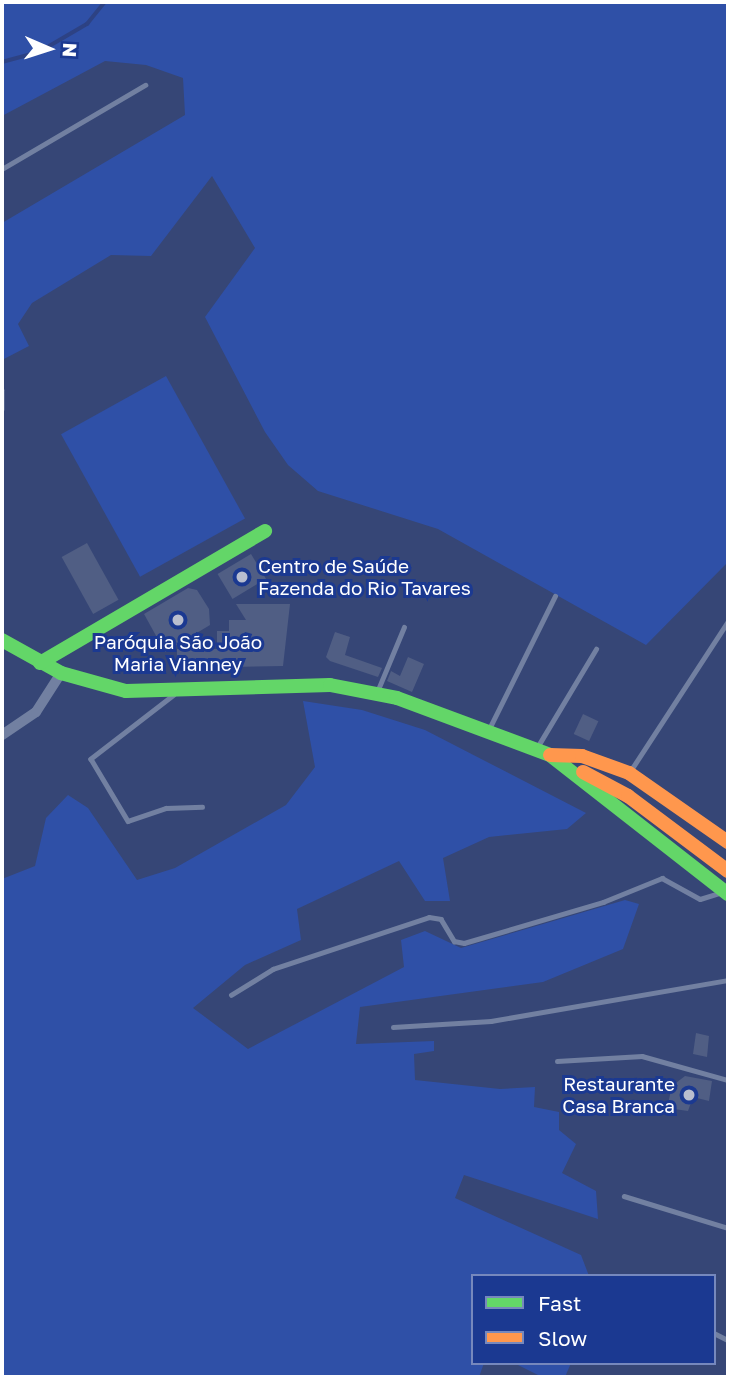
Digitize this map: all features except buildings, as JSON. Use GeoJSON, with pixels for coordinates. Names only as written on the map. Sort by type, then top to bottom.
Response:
{"type":"FeatureCollection","features":[{"type":"Feature","properties":{"kind":"main road"},"geometry":{"type":"LineString","coordinates":[[40,663],[265,531]]}},
{"type":"Feature","properties":{"kind":"main road"},"geometry":{"type":"LineString","coordinates":[[2,640],[61,673],[126,691],[177,692],[310,684],[377,693],[570,765],[628,796],[728,871]]}},
{"type":"Feature","properties":{"kind":"main road"},"geometry":{"type":"LineString","coordinates":[[543,753],[582,757],[629,773],[728,842]]}},
{"type":"Feature","properties":{"kind":"main road"},"geometry":{"type":"LineString","coordinates":[[543,753],[726,892]]}},
{"type":"Feature","properties":{"kind":"street"},"geometry":{"type":"LineString","coordinates":[[2,734],[36,712],[61,673]]}},
{"type":"Feature","properties":{"kind":"lane"},"geometry":{"type":"LineString","coordinates":[[2,169],[145,85]]}},
{"type":"Feature","properties":{"kind":"lane"},"geometry":{"type":"LineString","coordinates":[[2,390],[2,409]]}},
{"type":"Feature","properties":{"kind":"lane"},"geometry":{"type":"LineString","coordinates":[[487,732],[555,596]]}},
{"type":"Feature","properties":{"kind":"lane"},"geometry":{"type":"LineString","coordinates":[[629,773],[728,621]]}},
{"type":"Feature","properties":{"kind":"lane"},"geometry":{"type":"LineString","coordinates":[[377,693],[404,627]]}},
{"type":"Feature","properties":{"kind":"lane"},"geometry":{"type":"LineString","coordinates":[[543,753],[596,649]]}},
{"type":"Feature","properties":{"kind":"lane"},"geometry":{"type":"LineString","coordinates":[[177,692],[156,715],[92,760],[128,821],[166,808],[202,807]]}},
{"type":"Feature","properties":{"kind":"lane"},"geometry":{"type":"LineString","coordinates":[[231,995],[272,969],[429,917],[441,919],[454,941],[464,943],[603,902],[662,878],[700,899],[726,892]]}},
{"type":"Feature","properties":{"kind":"lane"},"geometry":{"type":"LineString","coordinates":[[393,1027],[491,1021],[728,980]]}},
{"type":"Feature","properties":{"kind":"lane"},"geometry":{"type":"LineString","coordinates":[[557,1061],[642,1056],[728,1080]]}},
{"type":"Feature","properties":{"kind":"lane"},"geometry":{"type":"LineString","coordinates":[[624,1196],[728,1228]]}},
{"type":"Feature","properties":{"kind":"shaded area"},"geometry":{"type":"Polygon","coordinates":[[[2,2],[728,2],[728,562],[646,645],[438,529],[318,491],[288,465],[265,432],[205,317],[255,248],[212,176],[151,256],[111,255],[32,303],[18,324],[29,346],[2,360],[2,223],[185,115],[183,78],[146,65],[105,61],[2,116],[2,2]]]}},
{"type":"Feature","properties":{"kind":"shaded area"},"geometry":{"type":"Polygon","coordinates":[[[166,376],[245,519],[140,577],[61,434],[166,376]]]}},
{"type":"Feature","properties":{"kind":"shaded area"},"geometry":{"type":"Polygon","coordinates":[[[303,701],[362,710],[425,730],[586,813],[567,829],[489,837],[443,858],[450,901],[425,901],[399,861],[297,909],[301,940],[245,965],[193,1008],[248,1049],[404,967],[401,940],[425,931],[461,948],[625,900],[639,904],[623,949],[543,982],[360,1007],[356,1044],[434,1041],[434,1051],[414,1054],[415,1080],[500,1089],[535,1087],[534,1107],[559,1112],[559,1130],[576,1144],[562,1173],[596,1191],[598,1219],[464,1175],[455,1198],[581,1255],[588,1274],[471,1274],[471,1365],[483,1365],[479,1377],[2,1377],[2,879],[35,866],[46,818],[68,795],[88,808],[137,880],[175,868],[286,805],[315,767],[303,701]]]}},
{"type":"Feature","properties":{"kind":"shaded area"},"geometry":{"type":"Polygon","coordinates":[[[518,1365],[570,1365],[565,1377],[542,1377],[518,1365]]]}},
{"type":"Feature","properties":{"kind":"waterway"},"geometry":{"type":"LineString","coordinates":[[2,62],[39,52],[87,24],[105,2]]}},
{"type":"Feature","properties":{"kind":"traffic: fast"},"geometry":{"type":"LineString","coordinates":[[40,663],[265,531]]}},
{"type":"Feature","properties":{"kind":"traffic: fast"},"geometry":{"type":"LineString","coordinates":[[2,640],[61,673],[126,691],[330,685],[397,698],[550,755],[728,894]]}},
{"type":"Feature","properties":{"kind":"traffic: slow"},"geometry":{"type":"LineString","coordinates":[[550,755],[582,756],[629,773],[728,842]]}},
{"type":"Feature","properties":{"kind":"traffic: slow"},"geometry":{"type":"LineString","coordinates":[[583,772],[628,796],[728,871]]}},
{"type":"Feature","properties":{"kind":"place","name":"Centro de Saúde Fazenda do Rio Tavares"},"geometry":{"type":"Point","coordinates":[242,577]}},
{"type":"Feature","properties":{"kind":"place","name":"Paróquia São João Maria Vianney"},"geometry":{"type":"Point","coordinates":[178,620]}},
{"type":"Feature","properties":{"kind":"place","name":"Restaurante Casa Branca"},"geometry":{"type":"Point","coordinates":[689,1095]}}]}
